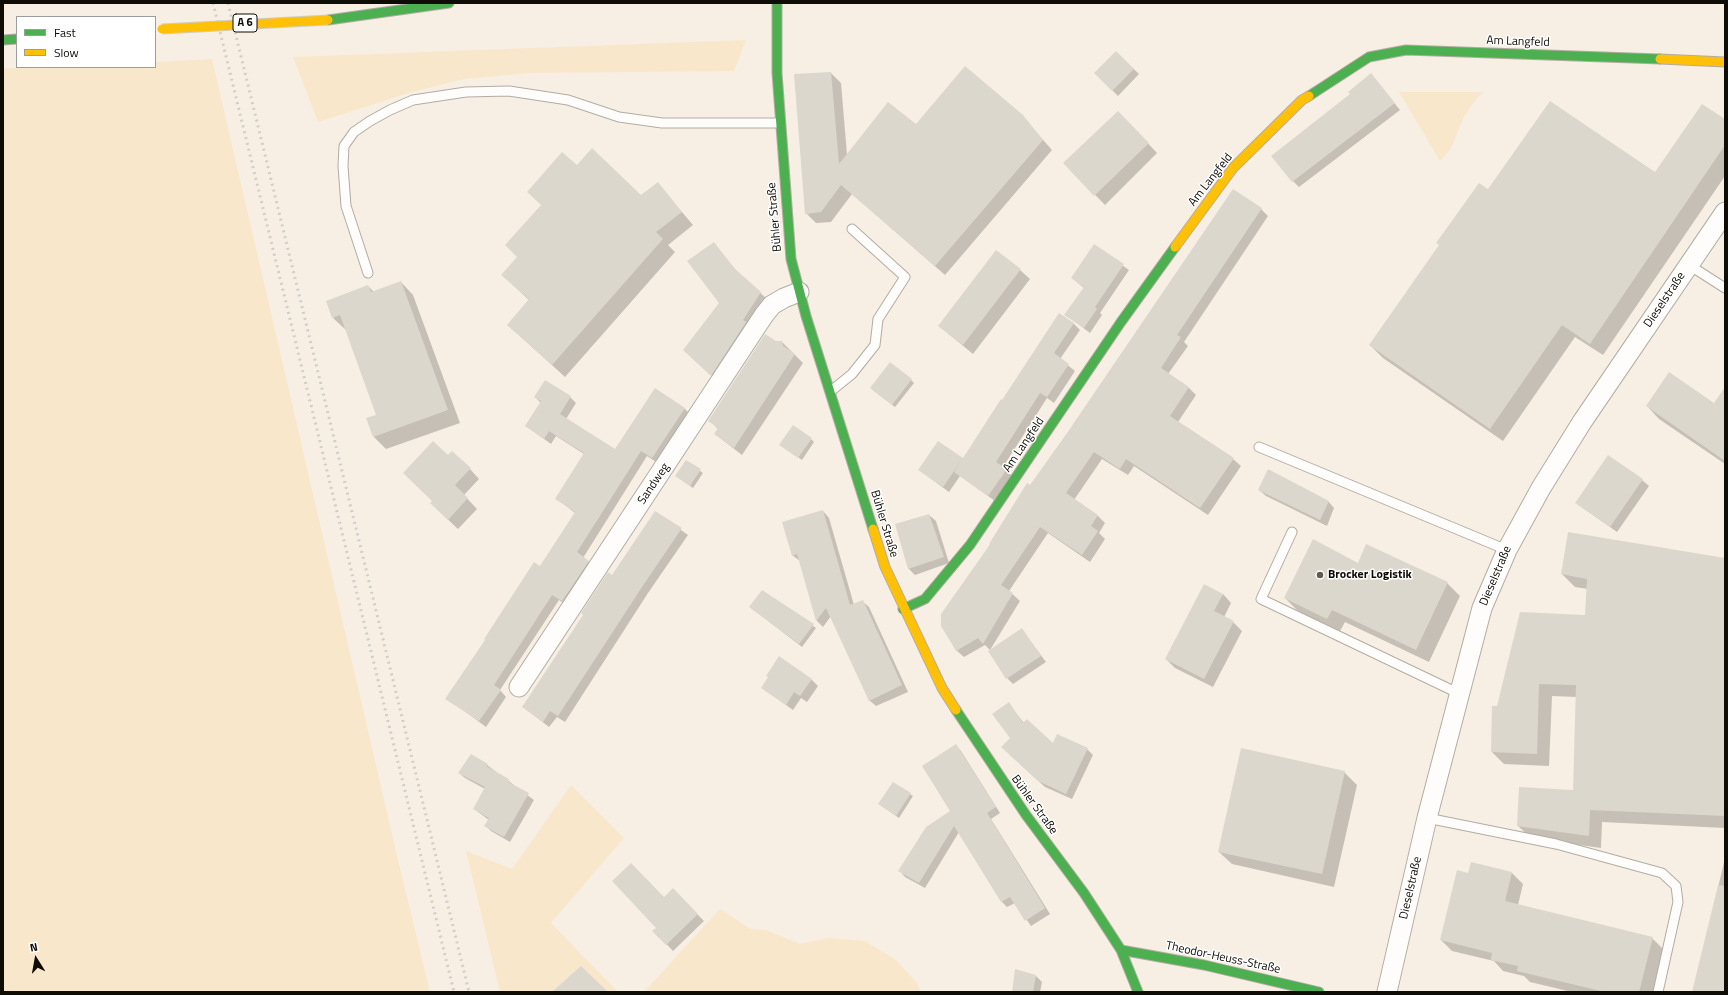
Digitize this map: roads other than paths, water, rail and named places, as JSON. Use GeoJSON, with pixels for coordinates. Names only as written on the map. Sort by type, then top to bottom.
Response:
{"type":"FeatureCollection","features":[{"type":"Feature","properties":{"kind":"main road","name":"A 6"},"geometry":{"type":"LineString","coordinates":[[159,29],[328,20],[450,3]]}},
{"type":"Feature","properties":{"kind":"main road","name":"Bühler Straße"},"geometry":{"type":"LineString","coordinates":[[777,3],[777,73],[791,258],[799,292],[885,567],[903,609],[942,688],[984,755],[1084,893],[1121,950],[1138,992]]}},
{"type":"Feature","properties":{"kind":"main road"},"geometry":{"type":"LineString","coordinates":[[3,40],[16,39]]}},
{"type":"Feature","properties":{"kind":"main road","name":"Am Langfeld"},"geometry":{"type":"LineString","coordinates":[[903,609],[925,599],[970,545],[1121,322],[1233,168],[1302,100],[1369,57],[1406,50],[1630,57],[1725,62]]}},
{"type":"Feature","properties":{"kind":"main road","name":"Theodor-Heuss-Straße"},"geometry":{"type":"LineString","coordinates":[[1121,950],[1204,965],[1319,992]]}},
{"type":"Feature","properties":{"kind":"street","name":"Dieselstraße"},"geometry":{"type":"LineString","coordinates":[[1387,992],[1427,818],[1482,608],[1507,550],[1541,488],[1582,422],[1725,212]]}},
{"type":"Feature","properties":{"kind":"street","name":"Sandweg"},"geometry":{"type":"LineString","coordinates":[[519,687],[764,315],[772,306],[784,298],[799,292]]}},
{"type":"Feature","properties":{"kind":"lane"},"geometry":{"type":"LineString","coordinates":[[368,273],[346,206],[343,166],[344,146],[354,132],[390,110],[413,100],[466,92],[509,91],[568,100],[619,117],[662,123],[780,123]]}},
{"type":"Feature","properties":{"kind":"lane"},"geometry":{"type":"LineString","coordinates":[[830,392],[852,374],[875,345],[878,319],[905,276],[852,229]]}},
{"type":"Feature","properties":{"kind":"lane"},"geometry":{"type":"LineString","coordinates":[[1689,265],[1725,288]]}},
{"type":"Feature","properties":{"kind":"lane"},"geometry":{"type":"LineString","coordinates":[[1259,447],[1507,550]]}},
{"type":"Feature","properties":{"kind":"lane"},"geometry":{"type":"LineString","coordinates":[[1292,532],[1261,599],[1460,694]]}},
{"type":"Feature","properties":{"kind":"lane"},"geometry":{"type":"LineString","coordinates":[[1427,818],[1556,844],[1662,873],[1676,886],[1678,902],[1658,992]]}},
{"type":"Feature","properties":{"kind":"railway"},"geometry":{"type":"LineString","coordinates":[[213,3],[454,992]]}},
{"type":"Feature","properties":{"kind":"railway"},"geometry":{"type":"LineString","coordinates":[[228,3],[469,992]]}},
{"type":"Feature","properties":{"kind":"place","name":"Brocker Logistik"},"geometry":{"type":"Point","coordinates":[1320,575]}}]}
